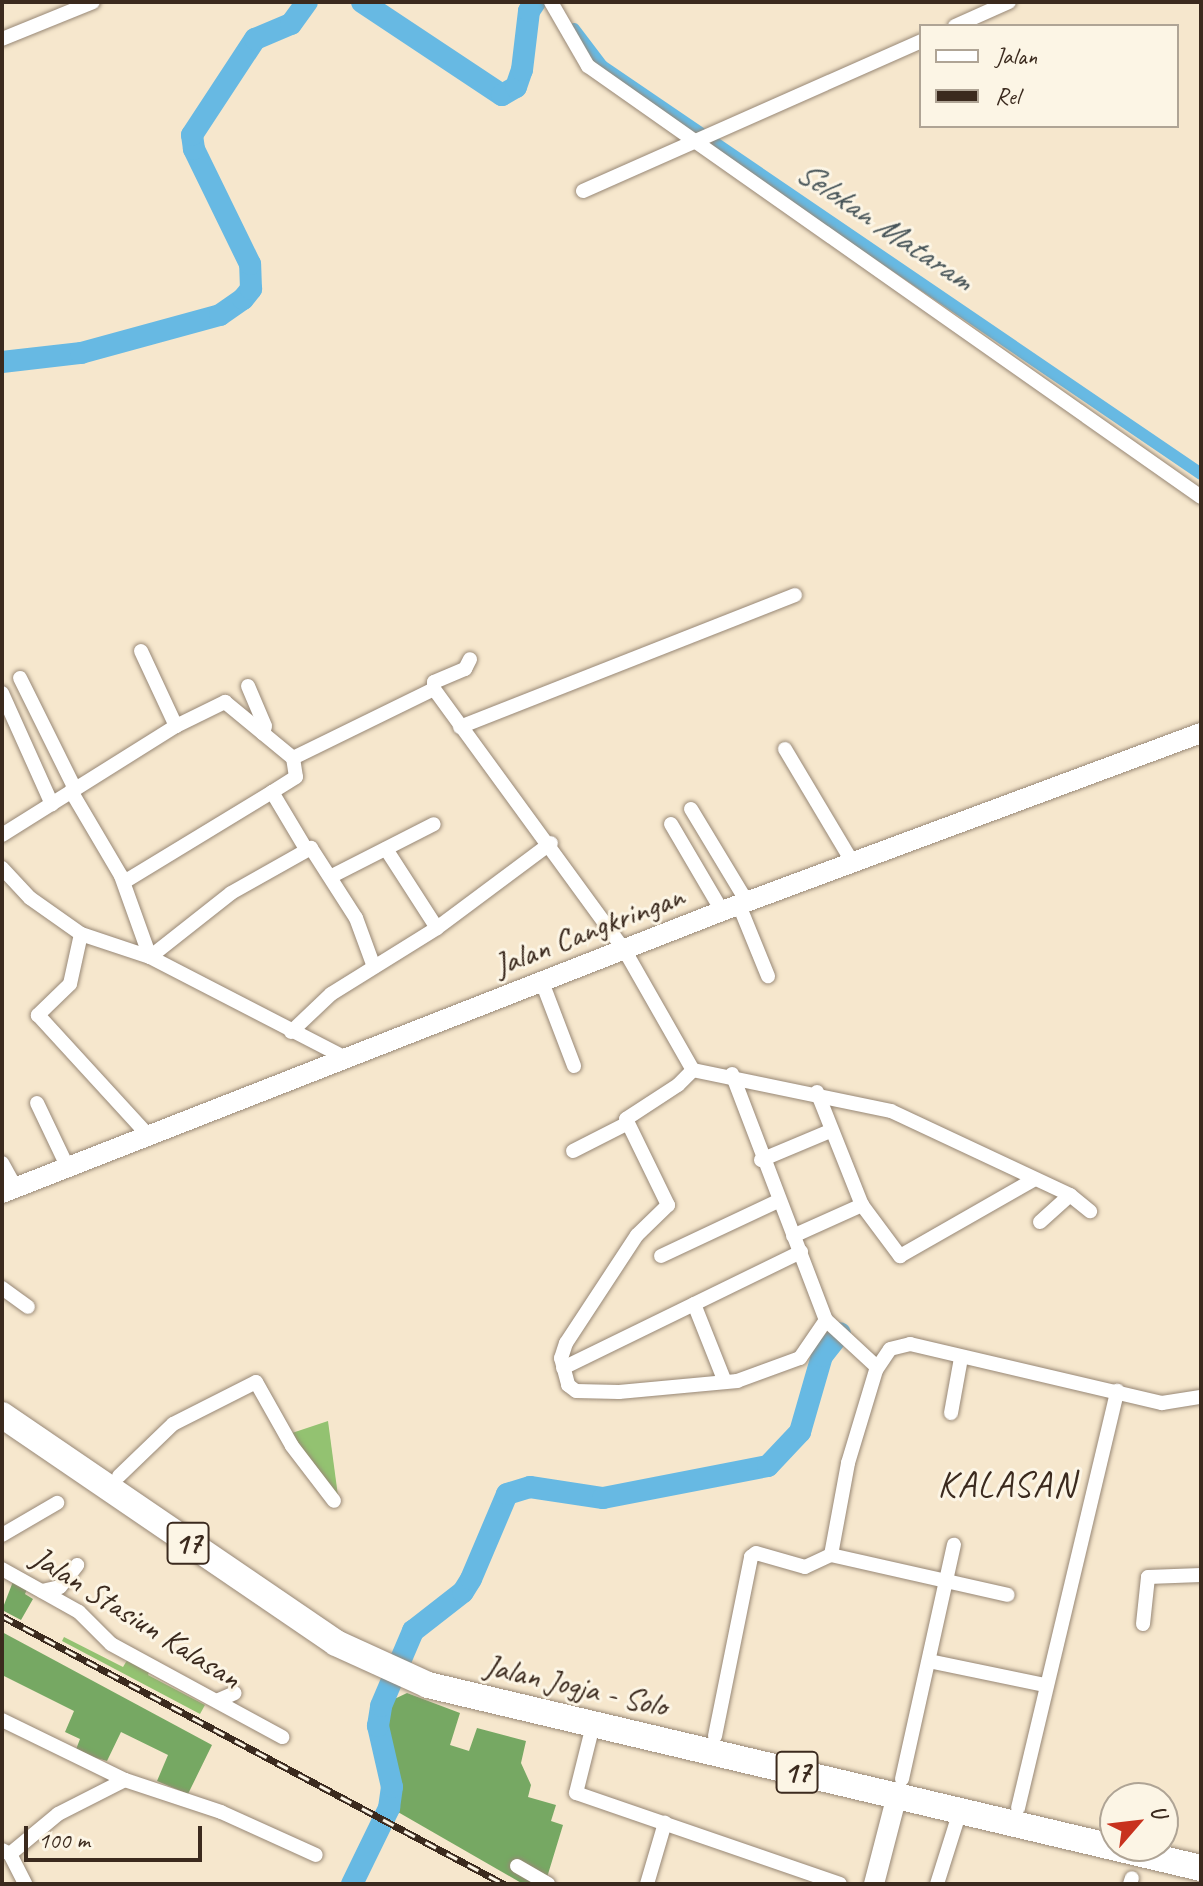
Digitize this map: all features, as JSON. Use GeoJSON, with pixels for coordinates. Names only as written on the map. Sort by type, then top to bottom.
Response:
{"type":"FeatureCollection","features":[{"type":"Feature","properties":{"kind":"highway","name":"Jalan Jogja - Solo"},"geometry":{"type":"LineString","coordinates":[[4,1406],[119,1476],[343,1628],[380,1657]]}},
{"type":"Feature","properties":{"kind":"highway","name":"Jalan Jogja - Solo"},"geometry":{"type":"LineString","coordinates":[[4,1406],[304,1622],[380,1657],[430,1676],[593,1725],[1099,1829]]}},
{"type":"Feature","properties":{"kind":"highway","name":"Jalan Jogja - Solo"},"geometry":{"type":"LineString","coordinates":[[430,1676],[715,1736],[900,1787],[960,1811],[1008,1812],[1201,1868]]}},
{"type":"Feature","properties":{"kind":"highway"},"geometry":{"type":"LineString","coordinates":[[1179,1846],[1201,1851]]}},
{"type":"Feature","properties":{"kind":"main road","name":"Jalan Cangkringan"},"geometry":{"type":"LineString","coordinates":[[9,1191],[146,1133],[736,906],[1201,733]]}},
{"type":"Feature","properties":{"kind":"main road"},"geometry":{"type":"LineString","coordinates":[[874,1884],[900,1787]]}},
{"type":"Feature","properties":{"kind":"street"},"geometry":{"type":"LineString","coordinates":[[2,39],[93,2]]}},
{"type":"Feature","properties":{"kind":"street"},"geometry":{"type":"LineString","coordinates":[[551,2],[588,66],[1201,497]]}},
{"type":"Feature","properties":{"kind":"street"},"geometry":{"type":"LineString","coordinates":[[960,24],[1009,2]]}},
{"type":"Feature","properties":{"kind":"street"},"geometry":{"type":"LineString","coordinates":[[583,191],[919,42]]}},
{"type":"Feature","properties":{"kind":"street"},"geometry":{"type":"LineString","coordinates":[[460,727],[795,595]]}},
{"type":"Feature","properties":{"kind":"street"},"geometry":{"type":"LineString","coordinates":[[141,651],[176,726]]}},
{"type":"Feature","properties":{"kind":"street"},"geometry":{"type":"LineString","coordinates":[[470,659],[465,669],[434,682],[434,689],[551,843],[625,951],[693,1070]]}},
{"type":"Feature","properties":{"kind":"street"},"geometry":{"type":"LineString","coordinates":[[20,678],[73,790],[124,882],[150,957]]}},
{"type":"Feature","properties":{"kind":"street"},"geometry":{"type":"LineString","coordinates":[[248,686],[265,726],[263,734]]}},
{"type":"Feature","properties":{"kind":"street"},"geometry":{"type":"LineString","coordinates":[[293,758],[434,689]]}},
{"type":"Feature","properties":{"kind":"street"},"geometry":{"type":"LineString","coordinates":[[2,693],[52,804]]}},
{"type":"Feature","properties":{"kind":"street"},"geometry":{"type":"LineString","coordinates":[[2,835],[176,726],[227,703],[293,758],[296,777],[124,882]]}},
{"type":"Feature","properties":{"kind":"street"},"geometry":{"type":"LineString","coordinates":[[785,749],[853,863]]}},
{"type":"Feature","properties":{"kind":"street"},"geometry":{"type":"LineString","coordinates":[[272,792],[306,849],[319,853],[356,918],[374,967]]}},
{"type":"Feature","properties":{"kind":"street"},"geometry":{"type":"LineString","coordinates":[[691,809],[768,976]]}},
{"type":"Feature","properties":{"kind":"street"},"geometry":{"type":"LineString","coordinates":[[332,876],[434,824]]}},
{"type":"Feature","properties":{"kind":"street"},"geometry":{"type":"LineString","coordinates":[[671,824],[736,906]]}},
{"type":"Feature","properties":{"kind":"street"},"geometry":{"type":"LineString","coordinates":[[291,1032],[331,994],[437,928],[551,843]]}},
{"type":"Feature","properties":{"kind":"street"},"geometry":{"type":"LineString","coordinates":[[150,957],[231,893],[306,849]]}},
{"type":"Feature","properties":{"kind":"street"},"geometry":{"type":"LineString","coordinates":[[386,849],[437,928]]}},
{"type":"Feature","properties":{"kind":"street"},"geometry":{"type":"LineString","coordinates":[[2,868],[30,898],[81,934],[150,957],[344,1057]]}},
{"type":"Feature","properties":{"kind":"street"},"geometry":{"type":"LineString","coordinates":[[81,934],[70,984],[38,1015],[146,1133]]}},
{"type":"Feature","properties":{"kind":"street"},"geometry":{"type":"LineString","coordinates":[[542,982],[574,1066]]}},
{"type":"Feature","properties":{"kind":"street"},"geometry":{"type":"LineString","coordinates":[[693,1070],[732,1074],[891,1111],[1070,1195],[1090,1211]]}},
{"type":"Feature","properties":{"kind":"street"},"geometry":{"type":"LineString","coordinates":[[693,1070],[680,1084],[628,1116],[626,1124],[668,1205],[632,1242],[566,1343],[563,1368],[576,1391],[725,1382],[800,1358],[826,1320]]}},
{"type":"Feature","properties":{"kind":"street"},"geometry":{"type":"LineString","coordinates":[[732,1074],[761,1160],[801,1252],[826,1320],[877,1367]]}},
{"type":"Feature","properties":{"kind":"street"},"geometry":{"type":"LineString","coordinates":[[817,1092],[862,1205],[900,1256],[1035,1179]]}},
{"type":"Feature","properties":{"kind":"street"},"geometry":{"type":"LineString","coordinates":[[37,1103],[68,1168]]}},
{"type":"Feature","properties":{"kind":"street"},"geometry":{"type":"LineString","coordinates":[[573,1151],[626,1124]]}},
{"type":"Feature","properties":{"kind":"street"},"geometry":{"type":"LineString","coordinates":[[761,1160],[830,1131]]}},
{"type":"Feature","properties":{"kind":"street"},"geometry":{"type":"LineString","coordinates":[[2,1163],[9,1191]]}},
{"type":"Feature","properties":{"kind":"street"},"geometry":{"type":"LineString","coordinates":[[1040,1222],[1070,1195]]}},
{"type":"Feature","properties":{"kind":"street"},"geometry":{"type":"LineString","coordinates":[[661,1256],[778,1201]]}},
{"type":"Feature","properties":{"kind":"street"},"geometry":{"type":"LineString","coordinates":[[793,1236],[862,1205]]}},
{"type":"Feature","properties":{"kind":"street"},"geometry":{"type":"LineString","coordinates":[[563,1368],[801,1252]]}},
{"type":"Feature","properties":{"kind":"street"},"geometry":{"type":"LineString","coordinates":[[2,1288],[28,1307]]}},
{"type":"Feature","properties":{"kind":"street"},"geometry":{"type":"LineString","coordinates":[[694,1304],[725,1382]]}},
{"type":"Feature","properties":{"kind":"street"},"geometry":{"type":"LineString","coordinates":[[831,1555],[848,1463],[877,1367],[890,1349],[902,1344],[1162,1403],[1201,1397]]}},
{"type":"Feature","properties":{"kind":"street"},"geometry":{"type":"LineString","coordinates":[[951,1413],[961,1358]]}},
{"type":"Feature","properties":{"kind":"street"},"geometry":{"type":"LineString","coordinates":[[119,1476],[173,1424],[256,1382],[292,1446],[334,1501]]}},
{"type":"Feature","properties":{"kind":"street"},"geometry":{"type":"LineString","coordinates":[[1008,1812],[1045,1685],[1117,1391]]}},
{"type":"Feature","properties":{"kind":"street"},"geometry":{"type":"LineString","coordinates":[[2,1535],[57,1503]]}},
{"type":"Feature","properties":{"kind":"street"},"geometry":{"type":"LineString","coordinates":[[900,1787],[954,1545]]}},
{"type":"Feature","properties":{"kind":"street"},"geometry":{"type":"LineString","coordinates":[[715,1736],[751,1557],[756,1553],[805,1567],[831,1555],[945,1585],[1008,1595]]}},
{"type":"Feature","properties":{"kind":"street"},"geometry":{"type":"LineString","coordinates":[[41,1591],[60,1587],[77,1565]]}},
{"type":"Feature","properties":{"kind":"street","name":"Jalan Stasiun Kalasan"},"geometry":{"type":"LineString","coordinates":[[2,1569],[79,1612],[111,1644],[219,1700],[282,1737]]}},
{"type":"Feature","properties":{"kind":"street"},"geometry":{"type":"LineString","coordinates":[[1143,1624],[1148,1577],[1201,1575]]}},
{"type":"Feature","properties":{"kind":"street"},"geometry":{"type":"LineString","coordinates":[[929,1661],[1045,1685]]}},
{"type":"Feature","properties":{"kind":"street"},"geometry":{"type":"LineString","coordinates":[[219,1700],[235,1693]]}},
{"type":"Feature","properties":{"kind":"street"},"geometry":{"type":"LineString","coordinates":[[2,1720],[125,1780],[221,1812],[316,1855]]}},
{"type":"Feature","properties":{"kind":"street"},"geometry":{"type":"LineString","coordinates":[[593,1725],[576,1793],[840,1884]]}},
{"type":"Feature","properties":{"kind":"street"},"geometry":{"type":"LineString","coordinates":[[25,1884],[6,1852],[58,1814],[125,1780]]}},
{"type":"Feature","properties":{"kind":"street"},"geometry":{"type":"LineString","coordinates":[[937,1884],[960,1811]]}},
{"type":"Feature","properties":{"kind":"street"},"geometry":{"type":"LineString","coordinates":[[647,1884],[665,1823]]}},
{"type":"Feature","properties":{"kind":"street"},"geometry":{"type":"LineString","coordinates":[[517,1866],[548,1884]]}},
{"type":"Feature","properties":{"kind":"green space"},"geometry":{"type":"Polygon","coordinates":[[[328,1421],[338,1496],[289,1434],[328,1421]]]}},
{"type":"Feature","properties":{"kind":"green space"},"geometry":{"type":"Polygon","coordinates":[[[14,1579],[28,1587],[25,1594],[33,1599],[21,1620],[2,1610],[14,1579]]]}},
{"type":"Feature","properties":{"kind":"green space"},"geometry":{"type":"Polygon","coordinates":[[[2,1632],[212,1745],[188,1794],[157,1781],[168,1755],[121,1732],[107,1761],[75,1752],[80,1739],[65,1732],[74,1711],[2,1675],[2,1632]]]}},
{"type":"Feature","properties":{"kind":"green space"},"geometry":{"type":"Polygon","coordinates":[[[64,1637],[123,1667],[129,1657],[151,1667],[148,1675],[205,1705],[200,1714],[62,1641],[64,1637]]]}},
{"type":"Feature","properties":{"kind":"green space"},"geometry":{"type":"Polygon","coordinates":[[[407,1693],[460,1713],[450,1745],[469,1751],[477,1728],[526,1741],[521,1763],[531,1785],[528,1797],[556,1805],[551,1821],[563,1825],[545,1884],[523,1884],[384,1804],[386,1703],[407,1693]]]}},
{"type":"Feature","properties":{"kind":"waterway"},"geometry":{"type":"LineString","coordinates":[[2,362],[81,353],[220,315],[243,299],[251,289],[250,264],[194,149],[192,135],[255,39],[291,24],[307,2]]}},
{"type":"Feature","properties":{"kind":"waterway"},"geometry":{"type":"LineString","coordinates":[[362,2],[502,95],[516,87],[522,70],[529,11],[535,2]]}},
{"type":"Feature","properties":{"kind":"waterway","name":"Selokan Mataram"},"geometry":{"type":"LineString","coordinates":[[574,29],[602,66],[1201,474]]}},
{"type":"Feature","properties":{"kind":"waterway"},"geometry":{"type":"LineString","coordinates":[[352,1884],[389,1808],[392,1787],[378,1726],[381,1706],[413,1631],[463,1592],[471,1579],[507,1494],[530,1487],[603,1498],[768,1466],[800,1432],[822,1356],[840,1333]]}},
{"type":"Feature","properties":{"kind":"railway"},"geometry":{"type":"LineString","coordinates":[[2,1616],[504,1884]]}},
{"type":"Feature","properties":{"kind":"district","name":"KALASAN"},"geometry":{"type":"Point","coordinates":[1007,1485]}}]}
